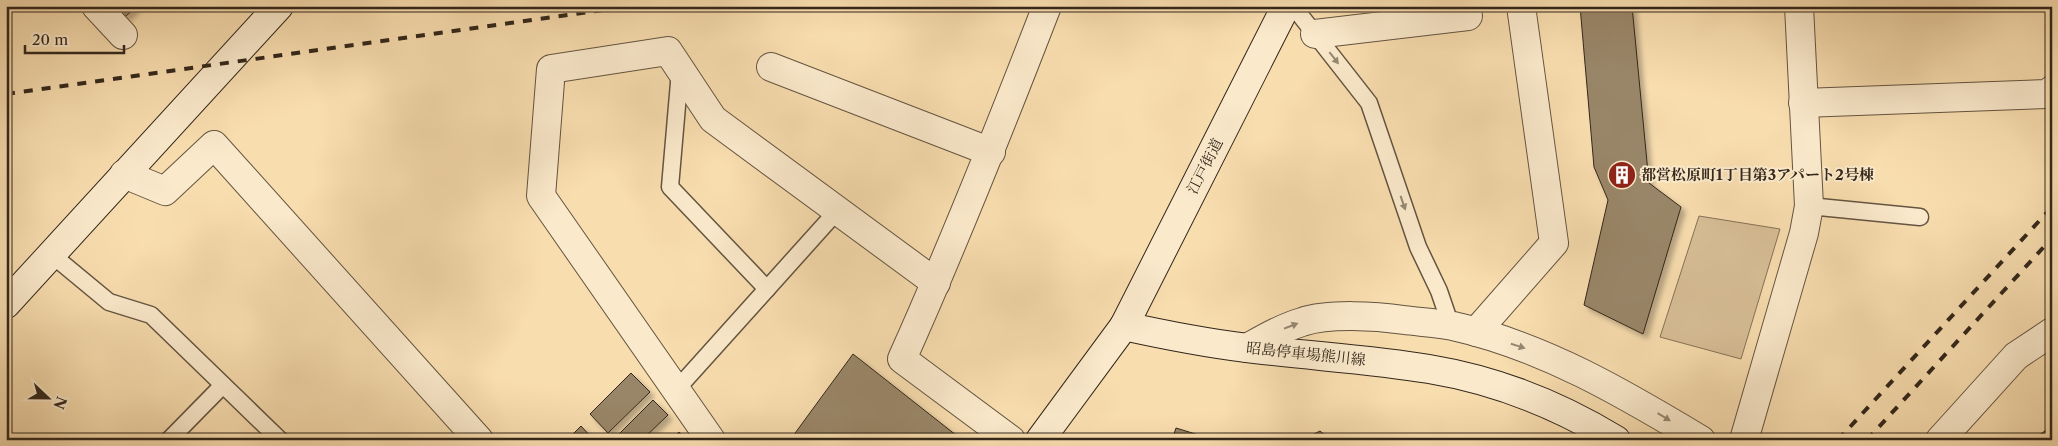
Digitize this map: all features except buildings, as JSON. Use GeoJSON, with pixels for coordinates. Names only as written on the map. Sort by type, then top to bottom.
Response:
{"type":"FeatureCollection","features":[{"type":"Feature","properties":{"kind":"street"},"geometry":{"type":"LineString","coordinates":[[96,6],[122,35]]}},
{"type":"Feature","properties":{"kind":"street"},"geometry":{"type":"LineString","coordinates":[[6,304],[279,6]]}},
{"type":"Feature","properties":{"kind":"street"},"geometry":{"type":"LineString","coordinates":[[1011,440],[902,359],[991,152],[1047,6]]}},
{"type":"Feature","properties":{"kind":"street","name":"江戸街道"},"geometry":{"type":"LineString","coordinates":[[1124,326],[1286,6]]}},
{"type":"Feature","properties":{"kind":"street"},"geometry":{"type":"LineString","coordinates":[[1464,329],[1554,243],[1521,6]]}},
{"type":"Feature","properties":{"kind":"street"},"geometry":{"type":"LineString","coordinates":[[1744,440],[1804,233],[1809,206],[1802,103],[1799,6]]}},
{"type":"Feature","properties":{"kind":"street"},"geometry":{"type":"LineString","coordinates":[[1315,34],[1468,16]]}},
{"type":"Feature","properties":{"kind":"street"},"geometry":{"type":"LineString","coordinates":[[711,440],[678,389],[541,196],[551,69],[668,52],[713,119],[936,283]]}},
{"type":"Feature","properties":{"kind":"street"},"geometry":{"type":"LineString","coordinates":[[770,67],[991,152]]}},
{"type":"Feature","properties":{"kind":"street"},"geometry":{"type":"LineString","coordinates":[[1802,103],[2048,94],[2052,90]]}},
{"type":"Feature","properties":{"kind":"street"},"geometry":{"type":"LineString","coordinates":[[124,174],[165,191],[214,146],[479,440]]}},
{"type":"Feature","properties":{"kind":"street"},"geometry":{"type":"LineString","coordinates":[[1247,348],[1276,332],[1304,321],[1343,317],[1381,316],[1464,329],[1536,352],[1594,378],[1701,440]]}},
{"type":"Feature","properties":{"kind":"street"},"geometry":{"type":"LineString","coordinates":[[1040,440],[1124,326]]}},
{"type":"Feature","properties":{"kind":"street","name":"昭島停車場熊川線"},"geometry":{"type":"LineString","coordinates":[[1124,326],[1187,340],[1431,369],[1504,388],[1548,403],[1592,425],[1616,440]]}},
{"type":"Feature","properties":{"kind":"street"},"geometry":{"type":"LineString","coordinates":[[1940,440],[2016,356],[2052,332]]}},
{"type":"Feature","properties":{"kind":"lane"},"geometry":{"type":"LineString","coordinates":[[1293,6],[1369,103],[1418,247],[1439,291],[1464,329]]}},
{"type":"Feature","properties":{"kind":"lane"},"geometry":{"type":"LineString","coordinates":[[680,70],[670,187],[767,289]]}},
{"type":"Feature","properties":{"kind":"lane"},"geometry":{"type":"LineString","coordinates":[[1809,206],[1920,217]]}},
{"type":"Feature","properties":{"kind":"lane"},"geometry":{"type":"LineString","coordinates":[[678,389],[837,211]]}},
{"type":"Feature","properties":{"kind":"lane"},"geometry":{"type":"LineString","coordinates":[[51,254],[109,302],[151,315],[280,440]]}},
{"type":"Feature","properties":{"kind":"lane"},"geometry":{"type":"LineString","coordinates":[[169,440],[223,385]]}},
{"type":"Feature","properties":{"kind":"shaded area"},"geometry":{"type":"Polygon","coordinates":[[[1699,216],[1780,229],[1741,359],[1660,337],[1699,216]]]}},
{"type":"Feature","properties":{"kind":"railway"},"geometry":{"type":"LineString","coordinates":[[6,94],[631,6]]}},
{"type":"Feature","properties":{"kind":"railway"},"geometry":{"type":"LineString","coordinates":[[1838,440],[2052,207]]}},
{"type":"Feature","properties":{"kind":"railway"},"geometry":{"type":"LineString","coordinates":[[1867,440],[2052,238]]}},
{"type":"Feature","properties":{"kind":"place","name":"都営松原町1丁目第3アパート2号棟"},"geometry":{"type":"Point","coordinates":[1622,175]}}]}
